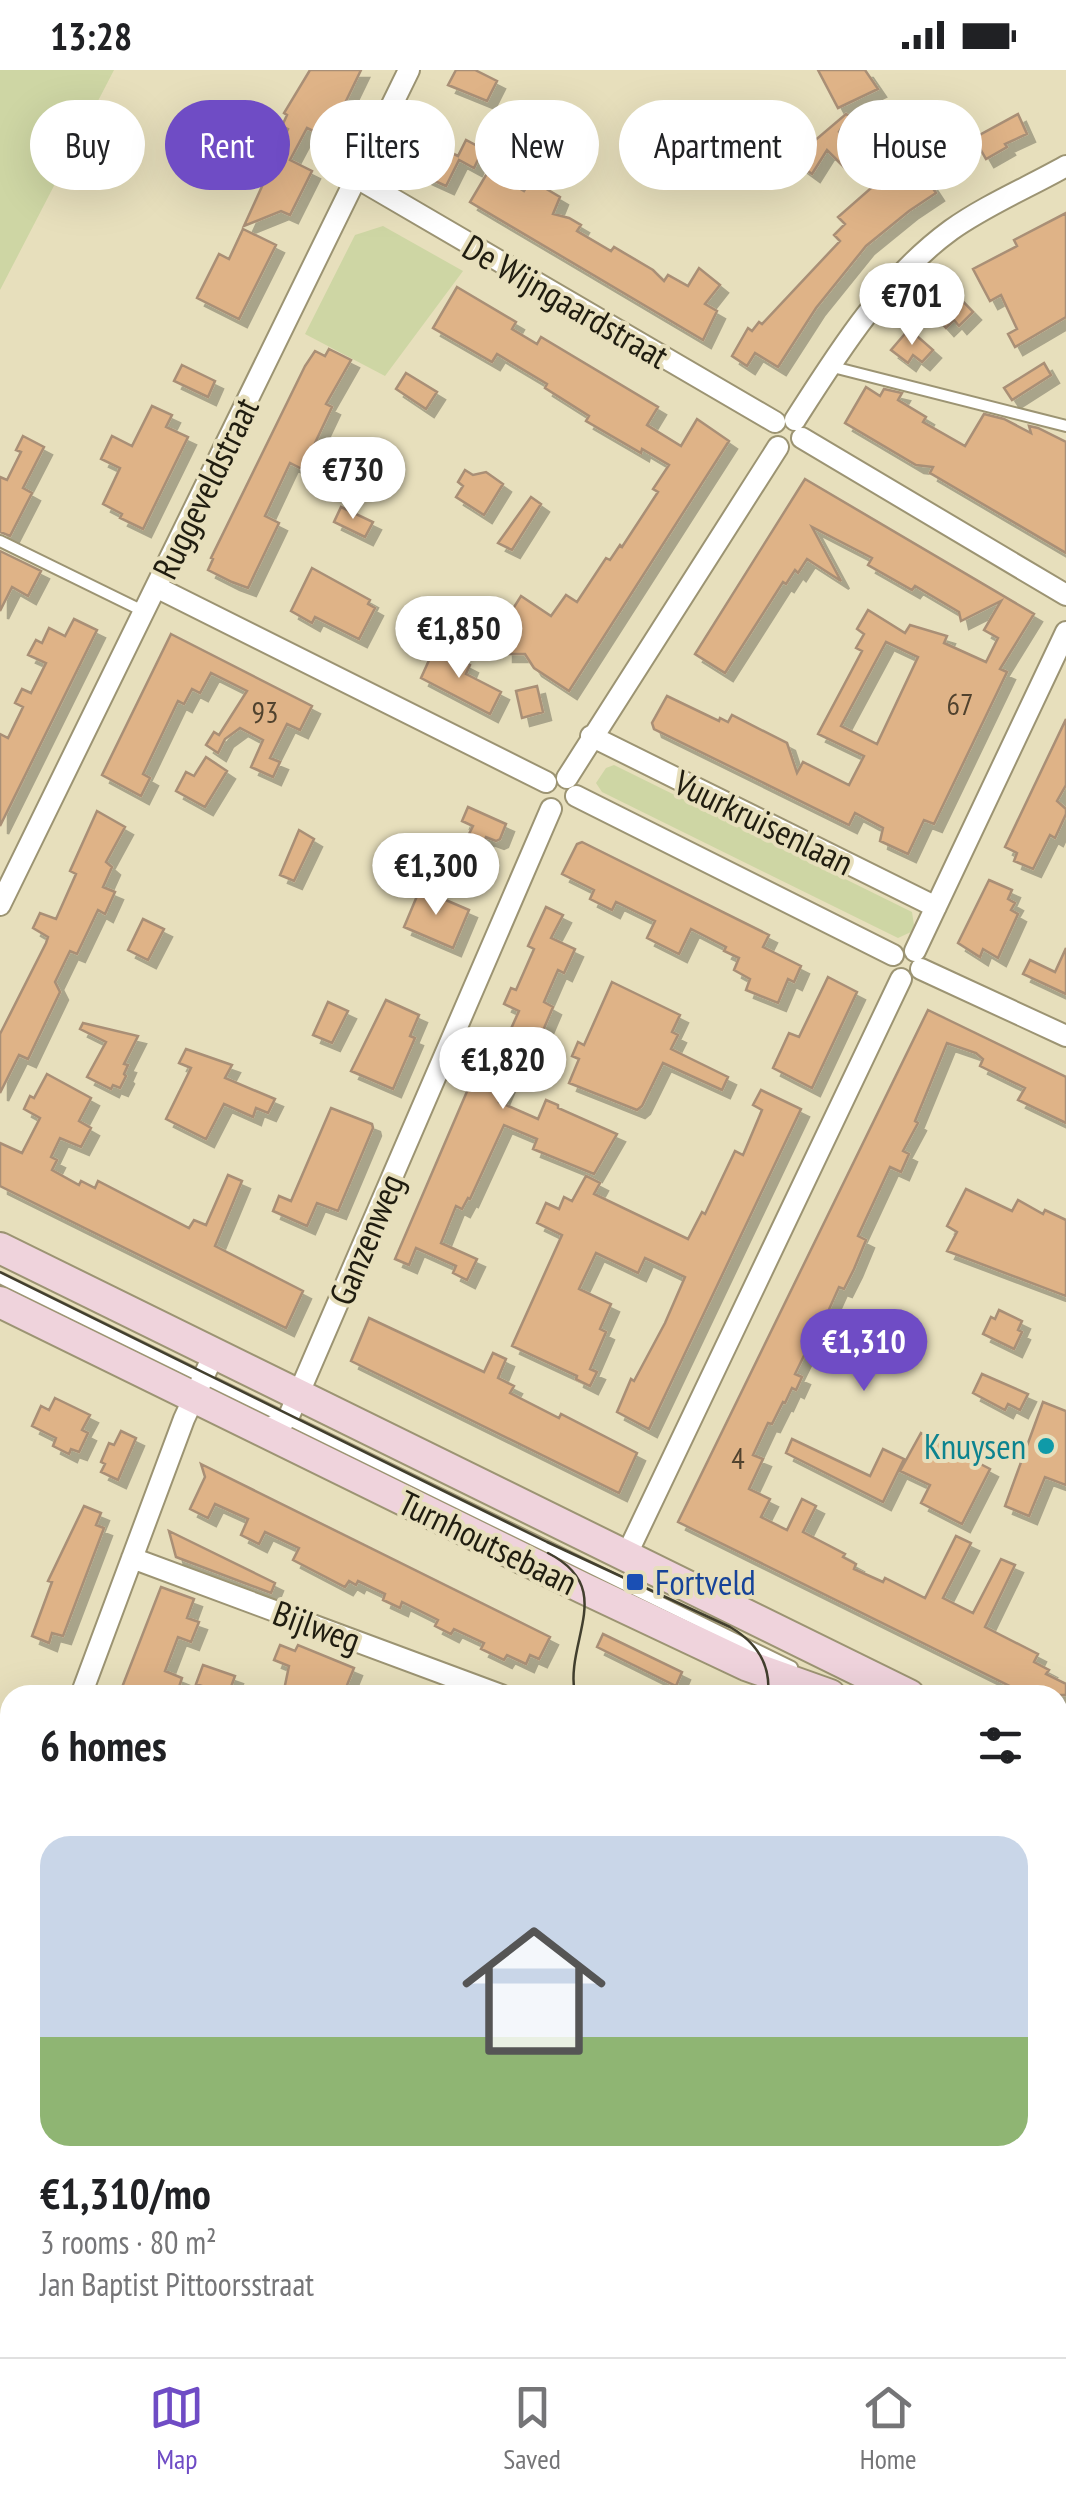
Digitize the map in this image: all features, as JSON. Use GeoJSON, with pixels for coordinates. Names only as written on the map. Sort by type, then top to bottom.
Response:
{"type":"FeatureCollection","features":[{"type":"Feature","properties":{"kind":"main road","name":"Turnhoutsebaan"},"geometry":{"type":"LineString","coordinates":[[0,1248],[203,1377],[746,1665],[802,1685]]}},
{"type":"Feature","properties":{"kind":"main road","name":"Turnhoutsebaan"},"geometry":{"type":"LineString","coordinates":[[0,1302],[203,1377],[281,1415],[626,1556],[888,1685]]}},
{"type":"Feature","properties":{"kind":"street","name":"Ruggeveldstraat"},"geometry":{"type":"LineString","coordinates":[[395,100],[409,70]]}},
{"type":"Feature","properties":{"kind":"street"},"geometry":{"type":"LineString","coordinates":[[563,785],[778,447],[770,434],[791,426],[851,333],[888,290],[952,230],[1066,166]]}},
{"type":"Feature","properties":{"kind":"street","name":"Ruggeveldstraat"},"geometry":{"type":"LineString","coordinates":[[0,905],[351,190]]}},
{"type":"Feature","properties":{"kind":"street","name":"De Wijngaardstraat"},"geometry":{"type":"LineString","coordinates":[[378,190],[791,426],[1066,595]]}},
{"type":"Feature","properties":{"kind":"street","name":"Vuurkruisenlaan"},"geometry":{"type":"LineString","coordinates":[[156,587],[563,785],[893,955]]}},
{"type":"Feature","properties":{"kind":"street"},"geometry":{"type":"LineString","coordinates":[[902,979],[915,977],[936,908],[1066,632]]}},
{"type":"Feature","properties":{"kind":"street","name":"Vuurkruisenlaan"},"geometry":{"type":"LineString","coordinates":[[591,736],[936,908]]}},
{"type":"Feature","properties":{"kind":"street","name":"Ganzenweg"},"geometry":{"type":"LineString","coordinates":[[281,1415],[551,809],[542,800],[563,785]]}},
{"type":"Feature","properties":{"kind":"street"},"geometry":{"type":"LineString","coordinates":[[902,979],[890,966],[893,955],[901,949],[1066,1036]]}},
{"type":"Feature","properties":{"kind":"street"},"geometry":{"type":"LineString","coordinates":[[626,1556],[902,979]]}},
{"type":"Feature","properties":{"kind":"street"},"geometry":{"type":"LineString","coordinates":[[86,1685],[203,1377]]}},
{"type":"Feature","properties":{"kind":"street","name":"Bijlweg"},"geometry":{"type":"LineString","coordinates":[[132,1558],[474,1685]]}},
{"type":"Feature","properties":{"kind":"lane"},"geometry":{"type":"LineString","coordinates":[[829,366],[1066,426]]}},
{"type":"Feature","properties":{"kind":"lane"},"geometry":{"type":"LineString","coordinates":[[0,541],[144,612]]}},
{"type":"Feature","properties":{"kind":"lane","name":"Turnhoutsebaan"},"geometry":{"type":"LineString","coordinates":[[0,1278],[203,1377]]}},
{"type":"Feature","properties":{"kind":"lane","name":"Turnhoutsebaan"},"geometry":{"type":"LineString","coordinates":[[281,1415],[747,1644],[822,1685]]}},
{"type":"Feature","properties":{"kind":"lane","name":"Turnhoutsebaan"},"geometry":{"type":"LineString","coordinates":[[747,1644],[787,1649],[845,1664]]}},
{"type":"Feature","properties":{"kind":"green space"},"geometry":{"type":"Polygon","coordinates":[[[0,70],[114,70],[98,100],[30,100],[30,190],[52,190],[0,290],[0,70]]]}},
{"type":"Feature","properties":{"kind":"green space"},"geometry":{"type":"Polygon","coordinates":[[[383,226],[463,271],[385,376],[305,334],[355,235],[383,226]]]}},
{"type":"Feature","properties":{"kind":"green space"},"geometry":{"type":"Polygon","coordinates":[[[614,765],[912,912],[911,932],[898,938],[602,792],[596,783],[606,768],[614,765]]]}},
{"type":"Feature","properties":{"kind":"building"},"geometry":{"type":"Polygon","coordinates":[[[310,70],[361,70],[346,100],[310,100],[310,129],[307,128],[290,160],[290,103],[310,70]]]}},
{"type":"Feature","properties":{"kind":"building"},"geometry":{"type":"Polygon","coordinates":[[[456,70],[475,70],[497,81],[488,100],[448,85],[456,70]]]}},
{"type":"Feature","properties":{"kind":"building"},"geometry":{"type":"Polygon","coordinates":[[[818,70],[865,70],[878,89],[855,100],[837,100],[837,106],[818,70]]]}},
{"type":"Feature","properties":{"kind":"building"},"geometry":{"type":"Polygon","coordinates":[[[1018,114],[1027,134],[986,159],[982,134],[1018,114]]]}},
{"type":"Feature","properties":{"kind":"building"},"geometry":{"type":"Polygon","coordinates":[[[837,122],[837,160],[827,150],[817,166],[817,139],[837,122]]]}},
{"type":"Feature","properties":{"kind":"building"},"geometry":{"type":"Polygon","coordinates":[[[466,140],[475,145],[474,168],[459,160],[455,168],[455,155],[458,156],[466,140]]]}},
{"type":"Feature","properties":{"kind":"building"},"geometry":{"type":"Polygon","coordinates":[[[290,160],[310,170],[290,215],[281,211],[244,226],[260,190],[290,190],[290,160]]]}},
{"type":"Feature","properties":{"kind":"building"},"geometry":{"type":"Polygon","coordinates":[[[477,190],[548,190],[560,197],[553,214],[581,225],[577,231],[611,251],[614,247],[664,281],[668,275],[688,286],[699,268],[720,285],[705,304],[717,311],[703,340],[470,202],[477,190]]]}},
{"type":"Feature","properties":{"kind":"building"},"geometry":{"type":"Polygon","coordinates":[[[869,190],[936,193],[866,246],[816,308],[778,367],[755,353],[747,366],[732,356],[748,328],[752,331],[759,322],[762,324],[840,241],[834,235],[845,224],[838,217],[869,190]]]}},
{"type":"Feature","properties":{"kind":"building"},"geometry":{"type":"Polygon","coordinates":[[[1066,213],[1066,317],[1015,347],[1008,334],[1017,329],[1001,295],[990,301],[973,269],[1017,246],[1014,240],[1066,213]]]}},
{"type":"Feature","properties":{"kind":"building"},"geometry":{"type":"Polygon","coordinates":[[[243,229],[276,245],[239,319],[197,298],[219,254],[229,259],[243,229]]]}},
{"type":"Feature","properties":{"kind":"building"},"geometry":{"type":"Polygon","coordinates":[[[457,287],[516,322],[512,329],[537,344],[541,337],[658,407],[647,425],[681,446],[697,419],[729,441],[569,691],[534,668],[525,654],[505,654],[505,645],[471,631],[479,613],[504,623],[521,596],[551,616],[566,595],[577,602],[606,558],[610,560],[622,547],[658,492],[653,489],[669,465],[586,421],[589,416],[545,388],[547,384],[497,354],[492,362],[433,328],[457,287]]]}},
{"type":"Feature","properties":{"kind":"building"},"geometry":{"type":"Polygon","coordinates":[[[949,287],[973,312],[959,326],[954,320],[946,328],[928,308],[949,287]]]}},
{"type":"Feature","properties":{"kind":"building"},"geometry":{"type":"Polygon","coordinates":[[[909,329],[933,350],[922,362],[913,355],[908,363],[891,350],[909,329]]]}},
{"type":"Feature","properties":{"kind":"building"},"geometry":{"type":"Polygon","coordinates":[[[329,349],[351,360],[326,404],[332,407],[315,443],[316,454],[304,470],[290,463],[265,516],[279,523],[248,588],[232,582],[208,570],[211,558],[305,366],[315,351],[325,356],[329,349]]]}},
{"type":"Feature","properties":{"kind":"building"},"geometry":{"type":"Polygon","coordinates":[[[1044,363],[1051,375],[1012,400],[1004,388],[1044,363]]]}},
{"type":"Feature","properties":{"kind":"building"},"geometry":{"type":"Polygon","coordinates":[[[182,365],[215,381],[208,397],[174,381],[182,365]]]}},
{"type":"Feature","properties":{"kind":"building"},"geometry":{"type":"Polygon","coordinates":[[[406,373],[437,392],[426,409],[396,389],[406,373]]]}},
{"type":"Feature","properties":{"kind":"building"},"geometry":{"type":"Polygon","coordinates":[[[866,387],[880,396],[884,389],[902,393],[898,400],[926,417],[923,422],[965,446],[984,414],[1031,433],[1029,426],[1038,428],[1066,442],[1066,553],[930,473],[933,467],[916,465],[845,423],[866,387]]]}},
{"type":"Feature","properties":{"kind":"building"},"geometry":{"type":"Polygon","coordinates":[[[152,406],[172,415],[166,427],[188,437],[143,529],[103,504],[120,468],[101,459],[112,436],[132,446],[152,406]]]}},
{"type":"Feature","properties":{"kind":"building"},"geometry":{"type":"Polygon","coordinates":[[[23,436],[44,447],[23,488],[32,493],[10,536],[0,532],[0,477],[7,480],[21,452],[16,450],[23,436]]]}},
{"type":"Feature","properties":{"kind":"building"},"geometry":{"type":"Polygon","coordinates":[[[465,470],[473,475],[486,472],[503,484],[484,515],[456,497],[463,486],[458,482],[465,470]]]}},
{"type":"Feature","properties":{"kind":"building"},"geometry":{"type":"Polygon","coordinates":[[[805,479],[1034,614],[1000,669],[1007,672],[934,824],[924,820],[908,854],[880,841],[883,828],[855,813],[849,825],[654,729],[652,723],[667,696],[719,721],[720,718],[728,722],[732,715],[787,743],[797,773],[803,762],[849,785],[864,756],[818,734],[862,651],[856,648],[864,634],[857,629],[868,610],[905,633],[910,625],[947,636],[944,643],[986,662],[998,638],[984,630],[1001,601],[961,621],[959,612],[868,565],[872,558],[812,527],[841,581],[807,559],[798,573],[795,570],[786,584],[783,582],[725,673],[695,654],[805,479]],[[886,642],[841,726],[877,744],[918,657],[886,642]]]}},
{"type":"Feature","properties":{"kind":"building"},"geometry":{"type":"Polygon","coordinates":[[[531,497],[541,504],[512,550],[498,543],[531,497]]]}},
{"type":"Feature","properties":{"kind":"building"},"geometry":{"type":"Polygon","coordinates":[[[341,507],[373,522],[365,537],[334,522],[341,507]]]}},
{"type":"Feature","properties":{"kind":"building"},"geometry":{"type":"Polygon","coordinates":[[[0,551],[41,571],[28,596],[12,587],[0,611],[0,551]]]}},
{"type":"Feature","properties":{"kind":"building"},"geometry":{"type":"Polygon","coordinates":[[[312,568],[370,600],[368,604],[375,608],[359,639],[315,617],[312,623],[291,611],[312,568]]]}},
{"type":"Feature","properties":{"kind":"building"},"geometry":{"type":"Polygon","coordinates":[[[74,619],[97,630],[0,826],[0,734],[8,738],[23,707],[15,703],[22,689],[31,693],[46,663],[28,655],[36,640],[42,643],[49,628],[65,636],[74,619]]]}},
{"type":"Feature","properties":{"kind":"building"},"geometry":{"type":"Polygon","coordinates":[[[171,634],[312,706],[300,730],[287,724],[270,758],[280,762],[273,777],[251,767],[263,740],[240,728],[225,739],[218,753],[206,745],[214,732],[219,735],[247,691],[211,673],[200,693],[192,689],[184,704],[178,701],[143,774],[150,778],[141,796],[102,775],[171,634]]]}},
{"type":"Feature","properties":{"kind":"building"},"geometry":{"type":"Polygon","coordinates":[[[435,647],[470,665],[466,674],[501,692],[490,714],[421,678],[435,647]]]}},
{"type":"Feature","properties":{"kind":"building"},"geometry":{"type":"Polygon","coordinates":[[[537,686],[543,712],[522,718],[516,691],[537,686]]]}},
{"type":"Feature","properties":{"kind":"building"},"geometry":{"type":"Polygon","coordinates":[[[1066,719],[1066,785],[1057,801],[1066,814],[1033,869],[1014,861],[1017,853],[1005,847],[1066,719]]]}},
{"type":"Feature","properties":{"kind":"building"},"geometry":{"type":"Polygon","coordinates":[[[206,757],[227,771],[205,807],[176,791],[186,772],[194,776],[206,757]]]}},
{"type":"Feature","properties":{"kind":"building"},"geometry":{"type":"Polygon","coordinates":[[[468,807],[506,824],[500,839],[486,837],[482,845],[467,838],[473,826],[462,821],[468,807]]]}},
{"type":"Feature","properties":{"kind":"building"},"geometry":{"type":"Polygon","coordinates":[[[97,811],[125,827],[106,862],[112,867],[103,887],[115,892],[105,914],[98,910],[77,954],[70,951],[55,982],[60,992],[28,1059],[19,1055],[0,1093],[0,1034],[48,937],[33,928],[40,913],[56,919],[76,874],[70,871],[97,811]]]}},
{"type":"Feature","properties":{"kind":"building"},"geometry":{"type":"Polygon","coordinates":[[[299,830],[314,839],[294,881],[280,875],[299,830]]]}},
{"type":"Feature","properties":{"kind":"building"},"geometry":{"type":"Polygon","coordinates":[[[582,842],[769,935],[763,947],[801,966],[794,982],[788,979],[778,1003],[746,990],[750,979],[734,970],[739,958],[691,929],[679,954],[647,938],[655,921],[616,902],[612,910],[590,899],[594,890],[562,874],[577,844],[582,842]]]}},
{"type":"Feature","properties":{"kind":"building"},"geometry":{"type":"Polygon","coordinates":[[[989,880],[1012,890],[1008,899],[1015,903],[1011,910],[1018,914],[998,958],[983,949],[980,957],[958,943],[989,880]]]}},
{"type":"Feature","properties":{"kind":"building"},"geometry":{"type":"Polygon","coordinates":[[[420,889],[469,910],[453,948],[404,927],[420,889]]]}},
{"type":"Feature","properties":{"kind":"building"},"geometry":{"type":"Polygon","coordinates":[[[546,907],[563,915],[551,938],[575,949],[564,973],[558,970],[544,1002],[553,1007],[539,1040],[527,1036],[499,1102],[538,1119],[546,1100],[617,1134],[594,1174],[533,1149],[537,1139],[504,1125],[470,1199],[462,1209],[456,1206],[441,1243],[477,1259],[467,1280],[453,1273],[456,1266],[416,1248],[409,1265],[395,1259],[490,1038],[504,1044],[519,1011],[504,1004],[511,988],[516,990],[534,949],[528,946],[546,907]]]}},
{"type":"Feature","properties":{"kind":"building"},"geometry":{"type":"Polygon","coordinates":[[[143,919],[164,929],[148,960],[128,950],[143,919]]]}},
{"type":"Feature","properties":{"kind":"building"},"geometry":{"type":"Polygon","coordinates":[[[1066,948],[1066,994],[1023,974],[1030,960],[1055,972],[1066,948]]]}},
{"type":"Feature","properties":{"kind":"building"},"geometry":{"type":"Polygon","coordinates":[[[828,977],[857,992],[812,1088],[773,1068],[789,1033],[799,1037],[828,977]]]}},
{"type":"Feature","properties":{"kind":"building"},"geometry":{"type":"Polygon","coordinates":[[[612,982],[680,1015],[672,1032],[678,1035],[671,1049],[728,1077],[722,1090],[663,1063],[637,1110],[569,1083],[579,1059],[572,1056],[578,1042],[584,1045],[612,982]]]}},
{"type":"Feature","properties":{"kind":"building"},"geometry":{"type":"Polygon","coordinates":[[[386,1000],[419,1015],[410,1036],[415,1038],[393,1089],[351,1071],[386,1000]]]}},
{"type":"Feature","properties":{"kind":"building"},"geometry":{"type":"Polygon","coordinates":[[[328,1002],[348,1011],[332,1043],[313,1035],[328,1002]]]}},
{"type":"Feature","properties":{"kind":"building"},"geometry":{"type":"Polygon","coordinates":[[[928,1010],[1066,1077],[1066,1123],[1018,1100],[1025,1088],[980,1066],[983,1059],[976,1053],[947,1043],[915,1121],[918,1123],[903,1151],[909,1154],[901,1172],[890,1167],[858,1236],[866,1240],[854,1269],[844,1289],[839,1287],[795,1374],[802,1377],[796,1390],[792,1388],[772,1424],[768,1423],[753,1455],[763,1459],[749,1489],[770,1499],[761,1517],[787,1530],[802,1499],[816,1506],[803,1532],[845,1554],[843,1557],[856,1564],[854,1569],[883,1582],[885,1578],[925,1598],[956,1536],[971,1543],[943,1598],[973,1613],[1001,1559],[1015,1565],[985,1627],[1038,1654],[1034,1662],[1066,1685],[1008,1685],[678,1522],[928,1010]]]}},
{"type":"Feature","properties":{"kind":"building"},"geometry":{"type":"Polygon","coordinates":[[[83,1023],[138,1036],[124,1064],[128,1065],[120,1088],[113,1085],[111,1089],[87,1077],[106,1042],[80,1029],[83,1023]]]}},
{"type":"Feature","properties":{"kind":"building"},"geometry":{"type":"Polygon","coordinates":[[[186,1049],[232,1065],[225,1078],[275,1099],[268,1113],[256,1108],[253,1117],[224,1104],[206,1139],[166,1119],[191,1068],[179,1063],[186,1049]]]}},
{"type":"Feature","properties":{"kind":"building"},"geometry":{"type":"Polygon","coordinates":[[[47,1074],[91,1098],[79,1121],[91,1128],[81,1147],[60,1138],[51,1157],[57,1160],[52,1170],[79,1185],[81,1181],[95,1188],[98,1181],[189,1228],[194,1220],[206,1225],[228,1175],[242,1181],[215,1246],[303,1291],[286,1328],[0,1186],[0,1143],[22,1153],[40,1118],[24,1109],[47,1074]]]}},
{"type":"Feature","properties":{"kind":"building"},"geometry":{"type":"Polygon","coordinates":[[[761,1090],[801,1109],[649,1429],[617,1412],[685,1277],[645,1258],[638,1273],[596,1253],[579,1289],[611,1304],[600,1329],[606,1332],[590,1369],[597,1372],[590,1386],[512,1346],[562,1235],[537,1223],[546,1203],[559,1209],[564,1197],[572,1201],[586,1176],[600,1183],[594,1194],[688,1239],[702,1212],[705,1214],[735,1151],[743,1155],[762,1110],[753,1105],[761,1090]]]}},
{"type":"Feature","properties":{"kind":"building"},"geometry":{"type":"Polygon","coordinates":[[[331,1108],[372,1124],[373,1128],[338,1211],[317,1203],[307,1226],[273,1211],[279,1196],[291,1201],[331,1108]]]}},
{"type":"Feature","properties":{"kind":"building"},"geometry":{"type":"Polygon","coordinates":[[[966,1189],[1012,1211],[1018,1200],[1043,1214],[1045,1210],[1066,1220],[1066,1296],[947,1251],[957,1232],[947,1226],[966,1189]]]}},
{"type":"Feature","properties":{"kind":"building"},"geometry":{"type":"Polygon","coordinates":[[[999,1310],[1022,1321],[1018,1330],[1022,1332],[1014,1349],[983,1334],[999,1310]]]}},
{"type":"Feature","properties":{"kind":"building"},"geometry":{"type":"Polygon","coordinates":[[[369,1318],[484,1372],[493,1353],[506,1359],[498,1378],[514,1386],[510,1393],[637,1453],[619,1493],[351,1361],[369,1318]]]}},
{"type":"Feature","properties":{"kind":"building"},"geometry":{"type":"Polygon","coordinates":[[[982,1374],[1028,1394],[1020,1410],[1008,1404],[1005,1410],[973,1393],[982,1374]]]}},
{"type":"Feature","properties":{"kind":"building"},"geometry":{"type":"Polygon","coordinates":[[[55,1398],[90,1415],[82,1430],[88,1433],[79,1452],[71,1449],[69,1454],[53,1446],[56,1438],[32,1426],[41,1406],[49,1410],[55,1398]]]}},
{"type":"Feature","properties":{"kind":"building","name":"Knuysen"},"geometry":{"type":"Polygon","coordinates":[[[1043,1402],[1066,1411],[1066,1485],[1045,1477],[1029,1516],[1005,1506],[1043,1402]]]}},
{"type":"Feature","properties":{"kind":"building"},"geometry":{"type":"Polygon","coordinates":[[[121,1431],[136,1438],[118,1480],[101,1472],[105,1464],[101,1462],[109,1443],[114,1445],[121,1431]]]}},
{"type":"Feature","properties":{"kind":"building"},"geometry":{"type":"Polygon","coordinates":[[[921,1433],[990,1469],[962,1524],[921,1503],[930,1485],[900,1471],[921,1433]]]}},
{"type":"Feature","properties":{"kind":"building"},"geometry":{"type":"Polygon","coordinates":[[[792,1439],[870,1476],[883,1449],[904,1459],[883,1502],[786,1453],[792,1439]]]}},
{"type":"Feature","properties":{"kind":"building"},"geometry":{"type":"Polygon","coordinates":[[[201,1464],[550,1637],[539,1659],[530,1655],[526,1664],[507,1655],[504,1660],[481,1649],[484,1643],[454,1629],[451,1634],[435,1626],[438,1620],[402,1602],[400,1608],[383,1600],[385,1594],[358,1581],[356,1585],[349,1581],[345,1587],[293,1560],[299,1548],[265,1532],[259,1544],[241,1535],[248,1519],[215,1504],[208,1518],[190,1509],[205,1477],[201,1464]]]}},
{"type":"Feature","properties":{"kind":"building"},"geometry":{"type":"Polygon","coordinates":[[[84,1506],[101,1513],[96,1525],[104,1528],[63,1636],[52,1633],[49,1643],[32,1636],[52,1582],[48,1581],[84,1506]]]}},
{"type":"Feature","properties":{"kind":"building"},"geometry":{"type":"Polygon","coordinates":[[[169,1531],[275,1583],[271,1593],[176,1557],[169,1531]]]}},
{"type":"Feature","properties":{"kind":"building"},"geometry":{"type":"Polygon","coordinates":[[[161,1587],[194,1599],[187,1618],[199,1622],[191,1642],[178,1637],[165,1671],[182,1678],[180,1685],[123,1685],[161,1587]]]}},
{"type":"Feature","properties":{"kind":"building"},"geometry":{"type":"Polygon","coordinates":[[[603,1634],[682,1672],[674,1685],[597,1647],[603,1634]]]}},
{"type":"Feature","properties":{"kind":"building"},"geometry":{"type":"Polygon","coordinates":[[[280,1645],[295,1651],[298,1645],[354,1668],[347,1685],[285,1685],[289,1666],[274,1660],[280,1645]]]}},
{"type":"Feature","properties":{"kind":"building"},"geometry":{"type":"Polygon","coordinates":[[[203,1665],[235,1676],[232,1685],[196,1684],[203,1665]]]}},
{"type":"Feature","properties":{"kind":"tram line"},"geometry":{"type":"LineString","coordinates":[[0,1272],[547,1542],[730,1627],[760,1655],[768,1685]]}},
{"type":"Feature","properties":{"kind":"tram line"},"geometry":{"type":"LineString","coordinates":[[548,1553],[569,1567],[580,1583],[584,1599],[574,1685]]}},
{"type":"Feature","properties":{"kind":"place","name":"Knuysen"},"geometry":{"type":"Point","coordinates":[1046,1446]}},
{"type":"Feature","properties":{"kind":"place","name":"Fortveld"},"geometry":{"type":"Point","coordinates":[635,1582]}}]}
